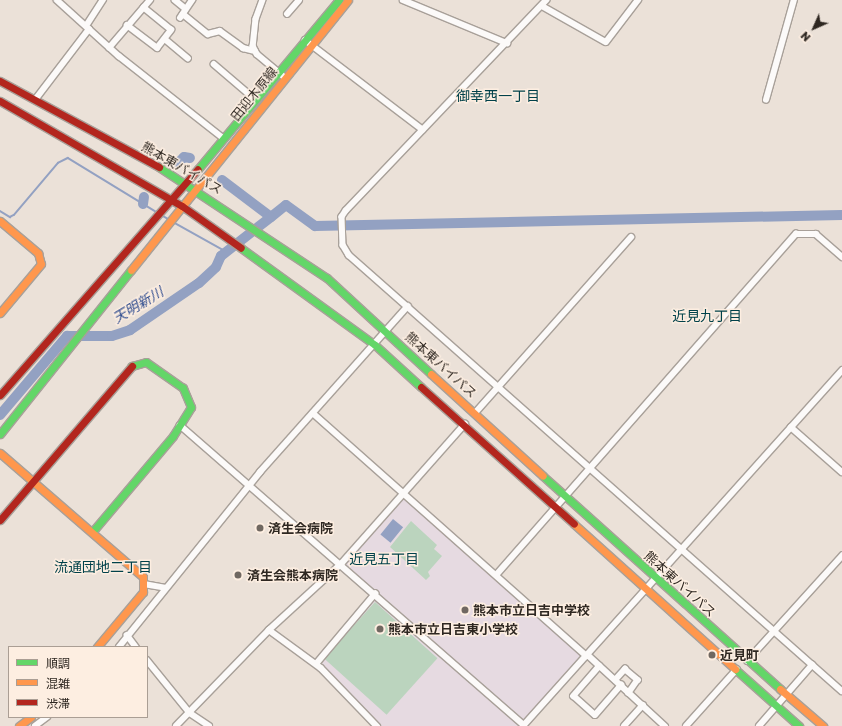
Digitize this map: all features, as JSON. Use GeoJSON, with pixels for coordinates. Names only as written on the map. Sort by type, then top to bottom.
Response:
{"type":"FeatureCollection","features":[{"type":"Feature","properties":{"kind":"main road","name":"田迎木原線"},"geometry":{"type":"LineString","coordinates":[[308,42],[339,0]]}},
{"type":"Feature","properties":{"kind":"main road","name":"田迎木原線"},"geometry":{"type":"LineString","coordinates":[[0,434],[144,251],[182,206],[281,74],[308,42],[348,0]]}},
{"type":"Feature","properties":{"kind":"main road","name":"田迎木原線"},"geometry":{"type":"LineString","coordinates":[[0,395],[135,244],[164,209],[184,181],[222,137],[281,74]]}},
{"type":"Feature","properties":{"kind":"main road","name":"熊本東バイパス"},"geometry":{"type":"LineString","coordinates":[[0,80],[184,181],[327,278],[567,496],[655,579],[799,707],[823,726]]}},
{"type":"Feature","properties":{"kind":"main road","name":"熊本東バイパス"},"geometry":{"type":"LineString","coordinates":[[0,101],[182,206],[228,236],[313,297],[375,345],[558,506],[647,589],[799,726]]}},
{"type":"Feature","properties":{"kind":"main road"},"geometry":{"type":"LineString","coordinates":[[0,221],[38,253],[41,264],[0,312]]}},
{"type":"Feature","properties":{"kind":"main road"},"geometry":{"type":"LineString","coordinates":[[0,520],[134,365],[146,362],[157,367],[188,394],[191,407],[180,425],[93,531]]}},
{"type":"Feature","properties":{"kind":"main road"},"geometry":{"type":"LineString","coordinates":[[0,453],[135,568],[144,584],[136,602],[97,646]]}},
{"type":"Feature","properties":{"kind":"main road"},"geometry":{"type":"LineString","coordinates":[[799,707],[818,726]]}},
{"type":"Feature","properties":{"kind":"main road"},"geometry":{"type":"LineString","coordinates":[[19,726],[30,718]]}},
{"type":"Feature","properties":{"kind":"street"},"geometry":{"type":"LineString","coordinates":[[57,0],[109,48],[190,115],[222,137]]}},
{"type":"Feature","properties":{"kind":"street"},"geometry":{"type":"LineString","coordinates":[[35,100],[88,28],[103,0]]}},
{"type":"Feature","properties":{"kind":"street"},"geometry":{"type":"LineString","coordinates":[[109,48],[127,25],[150,0]]}},
{"type":"Feature","properties":{"kind":"street"},"geometry":{"type":"LineString","coordinates":[[175,0],[183,14],[208,34],[220,31],[243,48],[255,51],[281,74]]}},
{"type":"Feature","properties":{"kind":"street"},"geometry":{"type":"LineString","coordinates":[[183,14],[192,0]]}},
{"type":"Feature","properties":{"kind":"street"},"geometry":{"type":"LineString","coordinates":[[255,51],[256,19],[263,0]]}},
{"type":"Feature","properties":{"kind":"street"},"geometry":{"type":"LineString","coordinates":[[287,14],[299,0]]}},
{"type":"Feature","properties":{"kind":"street"},"geometry":{"type":"LineString","coordinates":[[403,0],[507,43]]}},
{"type":"Feature","properties":{"kind":"street"},"geometry":{"type":"LineString","coordinates":[[547,0],[342,217],[343,245],[349,255],[842,691]]}},
{"type":"Feature","properties":{"kind":"street"},"geometry":{"type":"LineString","coordinates":[[542,6],[606,42],[638,0]]}},
{"type":"Feature","properties":{"kind":"street"},"geometry":{"type":"LineString","coordinates":[[766,100],[794,0]]}},
{"type":"Feature","properties":{"kind":"street"},"geometry":{"type":"LineString","coordinates":[[127,25],[157,48],[171,30],[144,8]]}},
{"type":"Feature","properties":{"kind":"street"},"geometry":{"type":"LineString","coordinates":[[165,39],[188,58]]}},
{"type":"Feature","properties":{"kind":"street"},"geometry":{"type":"LineString","coordinates":[[308,42],[423,130]]}},
{"type":"Feature","properties":{"kind":"street"},"geometry":{"type":"LineString","coordinates":[[214,64],[256,100]]}},
{"type":"Feature","properties":{"kind":"street"},"geometry":{"type":"LineString","coordinates":[[497,574],[591,469],[796,234],[816,234],[842,257]]}},
{"type":"Feature","properties":{"kind":"street"},"geometry":{"type":"LineString","coordinates":[[475,413],[632,237]]}},
{"type":"Feature","properties":{"kind":"street"},"geometry":{"type":"LineString","coordinates":[[120,646],[127,635],[251,484],[408,306]]}},
{"type":"Feature","properties":{"kind":"street"},"geometry":{"type":"LineString","coordinates":[[180,425],[251,484],[523,725],[588,656],[842,370]]}},
{"type":"Feature","properties":{"kind":"street"},"geometry":{"type":"LineString","coordinates":[[313,413],[497,574],[643,705],[663,725]]}},
{"type":"Feature","properties":{"kind":"street"},"geometry":{"type":"LineString","coordinates":[[176,726],[269,630],[341,564],[465,424]]}},
{"type":"Feature","properties":{"kind":"street"},"geometry":{"type":"LineString","coordinates":[[791,427],[842,472]]}},
{"type":"Feature","properties":{"kind":"street"},"geometry":{"type":"LineString","coordinates":[[747,661],[842,556]]}},
{"type":"Feature","properties":{"kind":"street"},"geometry":{"type":"LineString","coordinates":[[144,584],[166,588]]}},
{"type":"Feature","properties":{"kind":"street"},"geometry":{"type":"LineString","coordinates":[[316,664],[375,594]]}},
{"type":"Feature","properties":{"kind":"street"},"geometry":{"type":"LineString","coordinates":[[269,630],[316,664],[377,726]]}},
{"type":"Feature","properties":{"kind":"street"},"geometry":{"type":"LineString","coordinates":[[127,635],[135,646]]}},
{"type":"Feature","properties":{"kind":"street"},"geometry":{"type":"LineString","coordinates":[[148,661],[190,713],[209,726]]}},
{"type":"Feature","properties":{"kind":"street"},"geometry":{"type":"LineString","coordinates":[[759,726],[812,665]]}},
{"type":"Feature","properties":{"kind":"street"},"geometry":{"type":"LineString","coordinates":[[600,666],[574,696],[595,715],[621,685]]}},
{"type":"Feature","properties":{"kind":"street"},"geometry":{"type":"LineString","coordinates":[[615,680],[625,669],[638,680],[629,693]]}},
{"type":"Feature","properties":{"kind":"street"},"geometry":{"type":"LineString","coordinates":[[686,726],[737,669]]}},
{"type":"Feature","properties":{"kind":"street"},"geometry":{"type":"LineString","coordinates":[[624,726],[643,705]]}},
{"type":"Feature","properties":{"kind":"street"},"geometry":{"type":"LineString","coordinates":[[35,726],[46,718]]}},
{"type":"Feature","properties":{"kind":"shaded area","name":"熊本市立日吉中学校"},"geometry":{"type":"Polygon","coordinates":[[[404,492],[587,656],[523,726],[377,726],[316,664],[375,594],[341,564],[404,492]]]}},
{"type":"Feature","properties":{"kind":"green space"},"geometry":{"type":"Polygon","coordinates":[[[411,521],[437,545],[434,549],[442,556],[428,572],[430,576],[426,580],[390,547],[411,521]]]}},
{"type":"Feature","properties":{"kind":"green space"},"geometry":{"type":"Polygon","coordinates":[[[375,602],[437,658],[387,715],[324,658],[375,602]]]}},
{"type":"Feature","properties":{"kind":"water"},"geometry":{"type":"Polygon","coordinates":[[[393,519],[403,527],[391,543],[380,535],[393,519]]]}},
{"type":"Feature","properties":{"kind":"waterway"},"geometry":{"type":"LineString","coordinates":[[176,165],[184,157],[190,158]]}},
{"type":"Feature","properties":{"kind":"waterway"},"geometry":{"type":"LineString","coordinates":[[0,211],[10,217],[14,215],[58,163],[68,158],[158,213]]}},
{"type":"Feature","properties":{"kind":"waterway"},"geometry":{"type":"LineString","coordinates":[[222,180],[271,217],[286,205],[315,226],[842,215]]}},
{"type":"Feature","properties":{"kind":"waterway"},"geometry":{"type":"LineString","coordinates":[[143,204],[144,197]]}},
{"type":"Feature","properties":{"kind":"waterway"},"geometry":{"type":"LineString","coordinates":[[163,216],[170,220]]}},
{"type":"Feature","properties":{"kind":"waterway","name":"天明新川"},"geometry":{"type":"LineString","coordinates":[[0,415],[67,336],[112,336],[130,330],[199,283],[216,267],[221,256],[271,217]]}},
{"type":"Feature","properties":{"kind":"waterway"},"geometry":{"type":"LineString","coordinates":[[173,222],[227,252]]}},
{"type":"Feature","properties":{"kind":"traffic: fast"},"geometry":{"type":"LineString","coordinates":[[198,169],[339,0]]}},
{"type":"Feature","properties":{"kind":"traffic: fast"},"geometry":{"type":"LineString","coordinates":[[159,167],[327,278],[431,374]]}},
{"type":"Feature","properties":{"kind":"traffic: fast"},"geometry":{"type":"LineString","coordinates":[[241,248],[375,345],[421,387]]}},
{"type":"Feature","properties":{"kind":"traffic: fast"},"geometry":{"type":"LineString","coordinates":[[0,434],[131,270]]}},
{"type":"Feature","properties":{"kind":"traffic: fast"},"geometry":{"type":"LineString","coordinates":[[93,531],[173,436],[191,407],[183,388],[146,362],[132,366]]}},
{"type":"Feature","properties":{"kind":"traffic: fast"},"geometry":{"type":"LineString","coordinates":[[543,476],[780,689]]}},
{"type":"Feature","properties":{"kind":"traffic: fast"},"geometry":{"type":"LineString","coordinates":[[735,669],[799,726]]}},
{"type":"Feature","properties":{"kind":"traffic: slow"},"geometry":{"type":"LineString","coordinates":[[131,270],[348,0]]}},
{"type":"Feature","properties":{"kind":"traffic: slow"},"geometry":{"type":"LineString","coordinates":[[0,221],[38,253],[41,264],[0,313]]}},
{"type":"Feature","properties":{"kind":"traffic: slow"},"geometry":{"type":"LineString","coordinates":[[431,374],[543,476]]}},
{"type":"Feature","properties":{"kind":"traffic: slow"},"geometry":{"type":"LineString","coordinates":[[0,453],[143,577],[143,592],[98,646]]}},
{"type":"Feature","properties":{"kind":"traffic: slow"},"geometry":{"type":"LineString","coordinates":[[574,524],[735,669]]}},
{"type":"Feature","properties":{"kind":"traffic: slow"},"geometry":{"type":"LineString","coordinates":[[780,689],[823,726]]}},
{"type":"Feature","properties":{"kind":"traffic: slow"},"geometry":{"type":"LineString","coordinates":[[19,726],[30,718]]}},
{"type":"Feature","properties":{"kind":"traffic: jam"},"geometry":{"type":"LineString","coordinates":[[0,81],[159,167]]}},
{"type":"Feature","properties":{"kind":"traffic: jam"},"geometry":{"type":"LineString","coordinates":[[0,101],[182,206],[241,248]]}},
{"type":"Feature","properties":{"kind":"traffic: jam"},"geometry":{"type":"LineString","coordinates":[[0,395],[198,169]]}},
{"type":"Feature","properties":{"kind":"traffic: jam"},"geometry":{"type":"LineString","coordinates":[[0,520],[132,366]]}},
{"type":"Feature","properties":{"kind":"traffic: jam"},"geometry":{"type":"LineString","coordinates":[[421,387],[574,524]]}},
{"type":"Feature","properties":{"kind":"place","name":"済生会病院"},"geometry":{"type":"Point","coordinates":[260,528]}},
{"type":"Feature","properties":{"kind":"place","name":"済生会熊本病院"},"geometry":{"type":"Point","coordinates":[238,575]}},
{"type":"Feature","properties":{"kind":"place","name":"熊本市立日吉中学校"},"geometry":{"type":"Point","coordinates":[465,610]}},
{"type":"Feature","properties":{"kind":"place","name":"熊本市立日吉東小学校"},"geometry":{"type":"Point","coordinates":[380,629]}},
{"type":"Feature","properties":{"kind":"place","name":"近見町"},"geometry":{"type":"Point","coordinates":[712,655]}},
{"type":"Feature","properties":{"kind":"district","name":"御幸西一丁目"},"geometry":{"type":"Point","coordinates":[498,96]}},
{"type":"Feature","properties":{"kind":"district","name":"近見九丁目"},"geometry":{"type":"Point","coordinates":[707,316]}},
{"type":"Feature","properties":{"kind":"district","name":"近見五丁目"},"geometry":{"type":"Point","coordinates":[384,559]}},
{"type":"Feature","properties":{"kind":"district","name":"流通団地二丁目"},"geometry":{"type":"Point","coordinates":[103,567]}}]}
